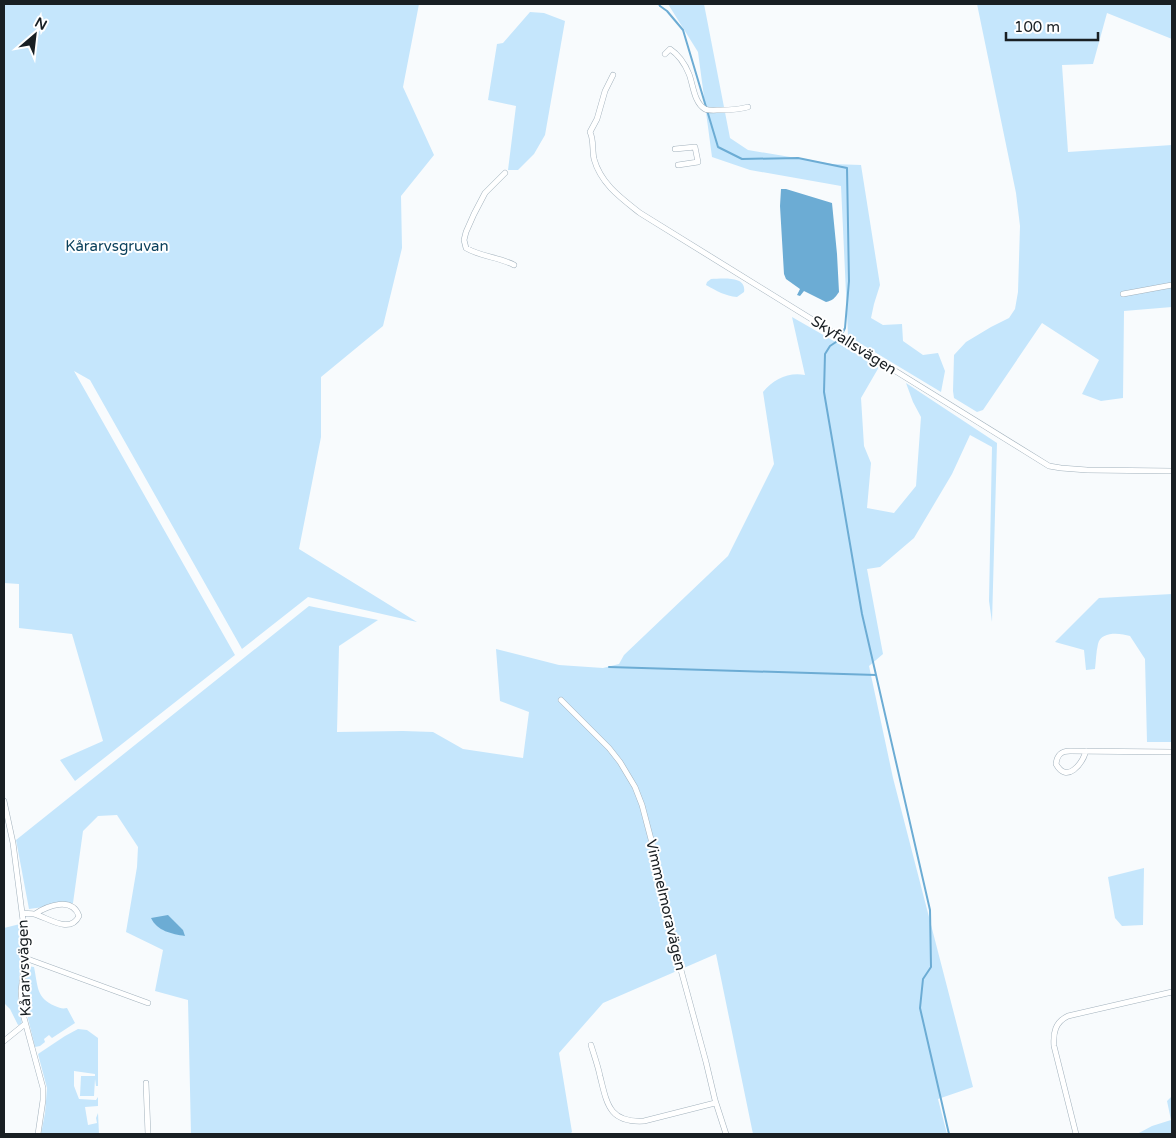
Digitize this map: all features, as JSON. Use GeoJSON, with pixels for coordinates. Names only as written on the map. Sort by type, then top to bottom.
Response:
{"type":"FeatureCollection","features":[{"type":"Feature","properties":{"kind":"street"},"geometry":{"type":"LineString","coordinates":[[664,54],[670,50],[681,59],[690,75],[697,99],[706,110],[738,110],[748,107]]}},
{"type":"Feature","properties":{"kind":"street","name":"Skyfallsvägen"},"geometry":{"type":"LineString","coordinates":[[612,75],[597,119],[590,132],[592,134],[592,150],[600,173],[611,189],[640,213],[1053,467],[1064,469],[1172,470]]}},
{"type":"Feature","properties":{"kind":"street"},"geometry":{"type":"LineString","coordinates":[[675,150],[695,147],[698,162],[678,165]]}},
{"type":"Feature","properties":{"kind":"street"},"geometry":{"type":"LineString","coordinates":[[505,173],[486,193],[466,232],[464,240],[466,248],[499,258],[514,265]]}},
{"type":"Feature","properties":{"kind":"street"},"geometry":{"type":"LineString","coordinates":[[1123,294],[1172,285]]}},
{"type":"Feature","properties":{"kind":"street","name":"Vimmelmoravägen"},"geometry":{"type":"LineString","coordinates":[[561,700],[609,748],[620,762],[642,805],[672,937],[706,1062],[715,1103],[726,1134]]}},
{"type":"Feature","properties":{"kind":"street"},"geometry":{"type":"LineString","coordinates":[[1086,751],[1078,766],[1071,772],[1064,772],[1056,764],[1058,756],[1063,752],[1086,751],[1172,752]]}},
{"type":"Feature","properties":{"kind":"street","name":"Kårarvsvägen"},"geometry":{"type":"LineString","coordinates":[[4,801],[13,844],[22,913],[25,958],[21,991],[22,1006],[25,1024],[43,1088],[38,1134]]}},
{"type":"Feature","properties":{"kind":"street"},"geometry":{"type":"LineString","coordinates":[[22,913],[35,914],[54,923],[63,924],[72,923],[79,916],[74,908],[62,904],[35,914]]}},
{"type":"Feature","properties":{"kind":"street"},"geometry":{"type":"LineString","coordinates":[[25,958],[148,1003]]}},
{"type":"Feature","properties":{"kind":"street"},"geometry":{"type":"LineString","coordinates":[[1076,1134],[1054,1046],[1054,1033],[1060,1020],[1068,1016],[1172,992]]}},
{"type":"Feature","properties":{"kind":"street"},"geometry":{"type":"LineString","coordinates":[[4,1041],[25,1024]]}},
{"type":"Feature","properties":{"kind":"street"},"geometry":{"type":"LineString","coordinates":[[591,1045],[606,1103],[620,1117],[632,1121],[644,1121],[715,1103]]}},
{"type":"Feature","properties":{"kind":"street"},"geometry":{"type":"LineString","coordinates":[[146,1083],[148,1134]]}},
{"type":"Feature","properties":{"kind":"green space","name":"Kårarvsgruvan"},"geometry":{"type":"Polygon","coordinates":[[[4,4],[419,4],[403,87],[434,155],[401,196],[402,248],[383,326],[321,377],[321,437],[299,549],[417,622],[308,597],[242,649],[90,380],[74,371],[235,655],[75,781],[60,760],[103,741],[72,634],[19,628],[19,584],[4,583],[4,4]]]}},
{"type":"Feature","properties":{"kind":"green space"},"geometry":{"type":"Polygon","coordinates":[[[668,4],[704,4],[730,138],[748,150],[832,164],[861,165],[880,285],[871,318],[883,325],[902,324],[903,341],[923,355],[938,353],[945,371],[941,392],[848,336],[841,186],[750,170],[712,157],[698,52],[668,4]]]}},
{"type":"Feature","properties":{"kind":"green space"},"geometry":{"type":"Polygon","coordinates":[[[977,4],[1172,4],[1172,39],[1107,13],[1093,64],[1062,65],[1068,152],[1172,145],[1172,307],[1124,311],[1123,398],[1101,401],[1082,394],[1099,360],[1042,323],[983,410],[977,412],[954,398],[954,355],[966,342],[1009,318],[1015,309],[1018,292],[1020,226],[1016,193],[977,4]]]}},
{"type":"Feature","properties":{"kind":"green space"},"geometry":{"type":"Polygon","coordinates":[[[530,12],[544,13],[565,21],[545,135],[534,154],[518,170],[508,170],[516,106],[488,100],[497,44],[503,43],[530,12]]]}},
{"type":"Feature","properties":{"kind":"green space"},"geometry":{"type":"Polygon","coordinates":[[[711,279],[738,280],[744,287],[744,292],[737,297],[717,291],[706,285],[711,279]]]}},
{"type":"Feature","properties":{"kind":"green space"},"geometry":{"type":"Polygon","coordinates":[[[792,317],[879,367],[861,398],[864,446],[871,463],[867,508],[894,513],[916,486],[921,417],[906,383],[997,443],[992,622],[989,601],[992,447],[970,435],[952,474],[914,538],[880,567],[867,569],[883,654],[869,666],[893,778],[973,1087],[938,1099],[947,1134],[753,1134],[716,954],[603,1003],[559,1053],[572,1132],[570,1134],[191,1134],[188,1000],[155,991],[163,950],[126,932],[137,867],[138,847],[117,815],[98,816],[83,831],[73,903],[29,909],[16,840],[309,606],[378,620],[339,646],[337,732],[433,732],[463,749],[523,758],[529,712],[500,701],[496,649],[559,665],[603,668],[619,664],[624,655],[728,556],[774,464],[763,392],[772,383],[782,378],[799,374],[805,375],[792,317]]]}},
{"type":"Feature","properties":{"kind":"green space"},"geometry":{"type":"Polygon","coordinates":[[[1172,594],[1172,742],[1147,742],[1145,659],[1130,636],[1111,634],[1103,637],[1098,644],[1095,669],[1086,670],[1084,650],[1055,642],[1099,598],[1172,594]]]}},
{"type":"Feature","properties":{"kind":"green space"},"geometry":{"type":"Polygon","coordinates":[[[1144,868],[1143,925],[1122,926],[1115,918],[1108,877],[1144,868]]]}},
{"type":"Feature","properties":{"kind":"green space"},"geometry":{"type":"Polygon","coordinates":[[[20,924],[22,939],[18,998],[22,1024],[18,1025],[10,1009],[4,1003],[4,928],[20,924]]]}},
{"type":"Feature","properties":{"kind":"green space"},"geometry":{"type":"Polygon","coordinates":[[[27,966],[34,967],[37,986],[44,999],[58,1007],[67,1008],[75,1023],[52,1038],[49,1035],[44,1039],[45,1042],[35,1047],[24,1002],[27,966]]]}},
{"type":"Feature","properties":{"kind":"green space"},"geometry":{"type":"Polygon","coordinates":[[[78,1029],[87,1030],[98,1038],[98,1086],[96,1086],[95,1079],[94,1096],[80,1096],[81,1076],[95,1076],[95,1074],[74,1071],[74,1086],[79,1099],[96,1100],[98,1097],[98,1106],[85,1107],[88,1125],[97,1123],[98,1113],[99,1134],[41,1134],[47,1088],[38,1054],[78,1029]]]}},
{"type":"Feature","properties":{"kind":"green space"},"geometry":{"type":"Polygon","coordinates":[[[1172,1096],[1172,1134],[1137,1134],[1152,1126],[1171,1120],[1167,1101],[1172,1096]]]}},
{"type":"Feature","properties":{"kind":"water"},"geometry":{"type":"Polygon","coordinates":[[[781,189],[832,203],[839,292],[830,301],[826,302],[804,291],[800,296],[797,295],[800,289],[786,279],[784,274],[780,206],[781,189]]]}},
{"type":"Feature","properties":{"kind":"water"},"geometry":{"type":"Polygon","coordinates":[[[168,915],[183,930],[185,936],[161,929],[151,918],[168,915]]]}},
{"type":"Feature","properties":{"kind":"waterway"},"geometry":{"type":"LineString","coordinates":[[659,4],[683,30],[718,147],[742,159],[798,158],[847,168],[849,281],[845,328],[839,340],[830,346],[825,354],[824,392],[862,614],[930,910],[931,967],[923,979],[920,1008],[949,1134]]}},
{"type":"Feature","properties":{"kind":"waterway"},"geometry":{"type":"LineString","coordinates":[[609,667],[876,675]]}}]}
